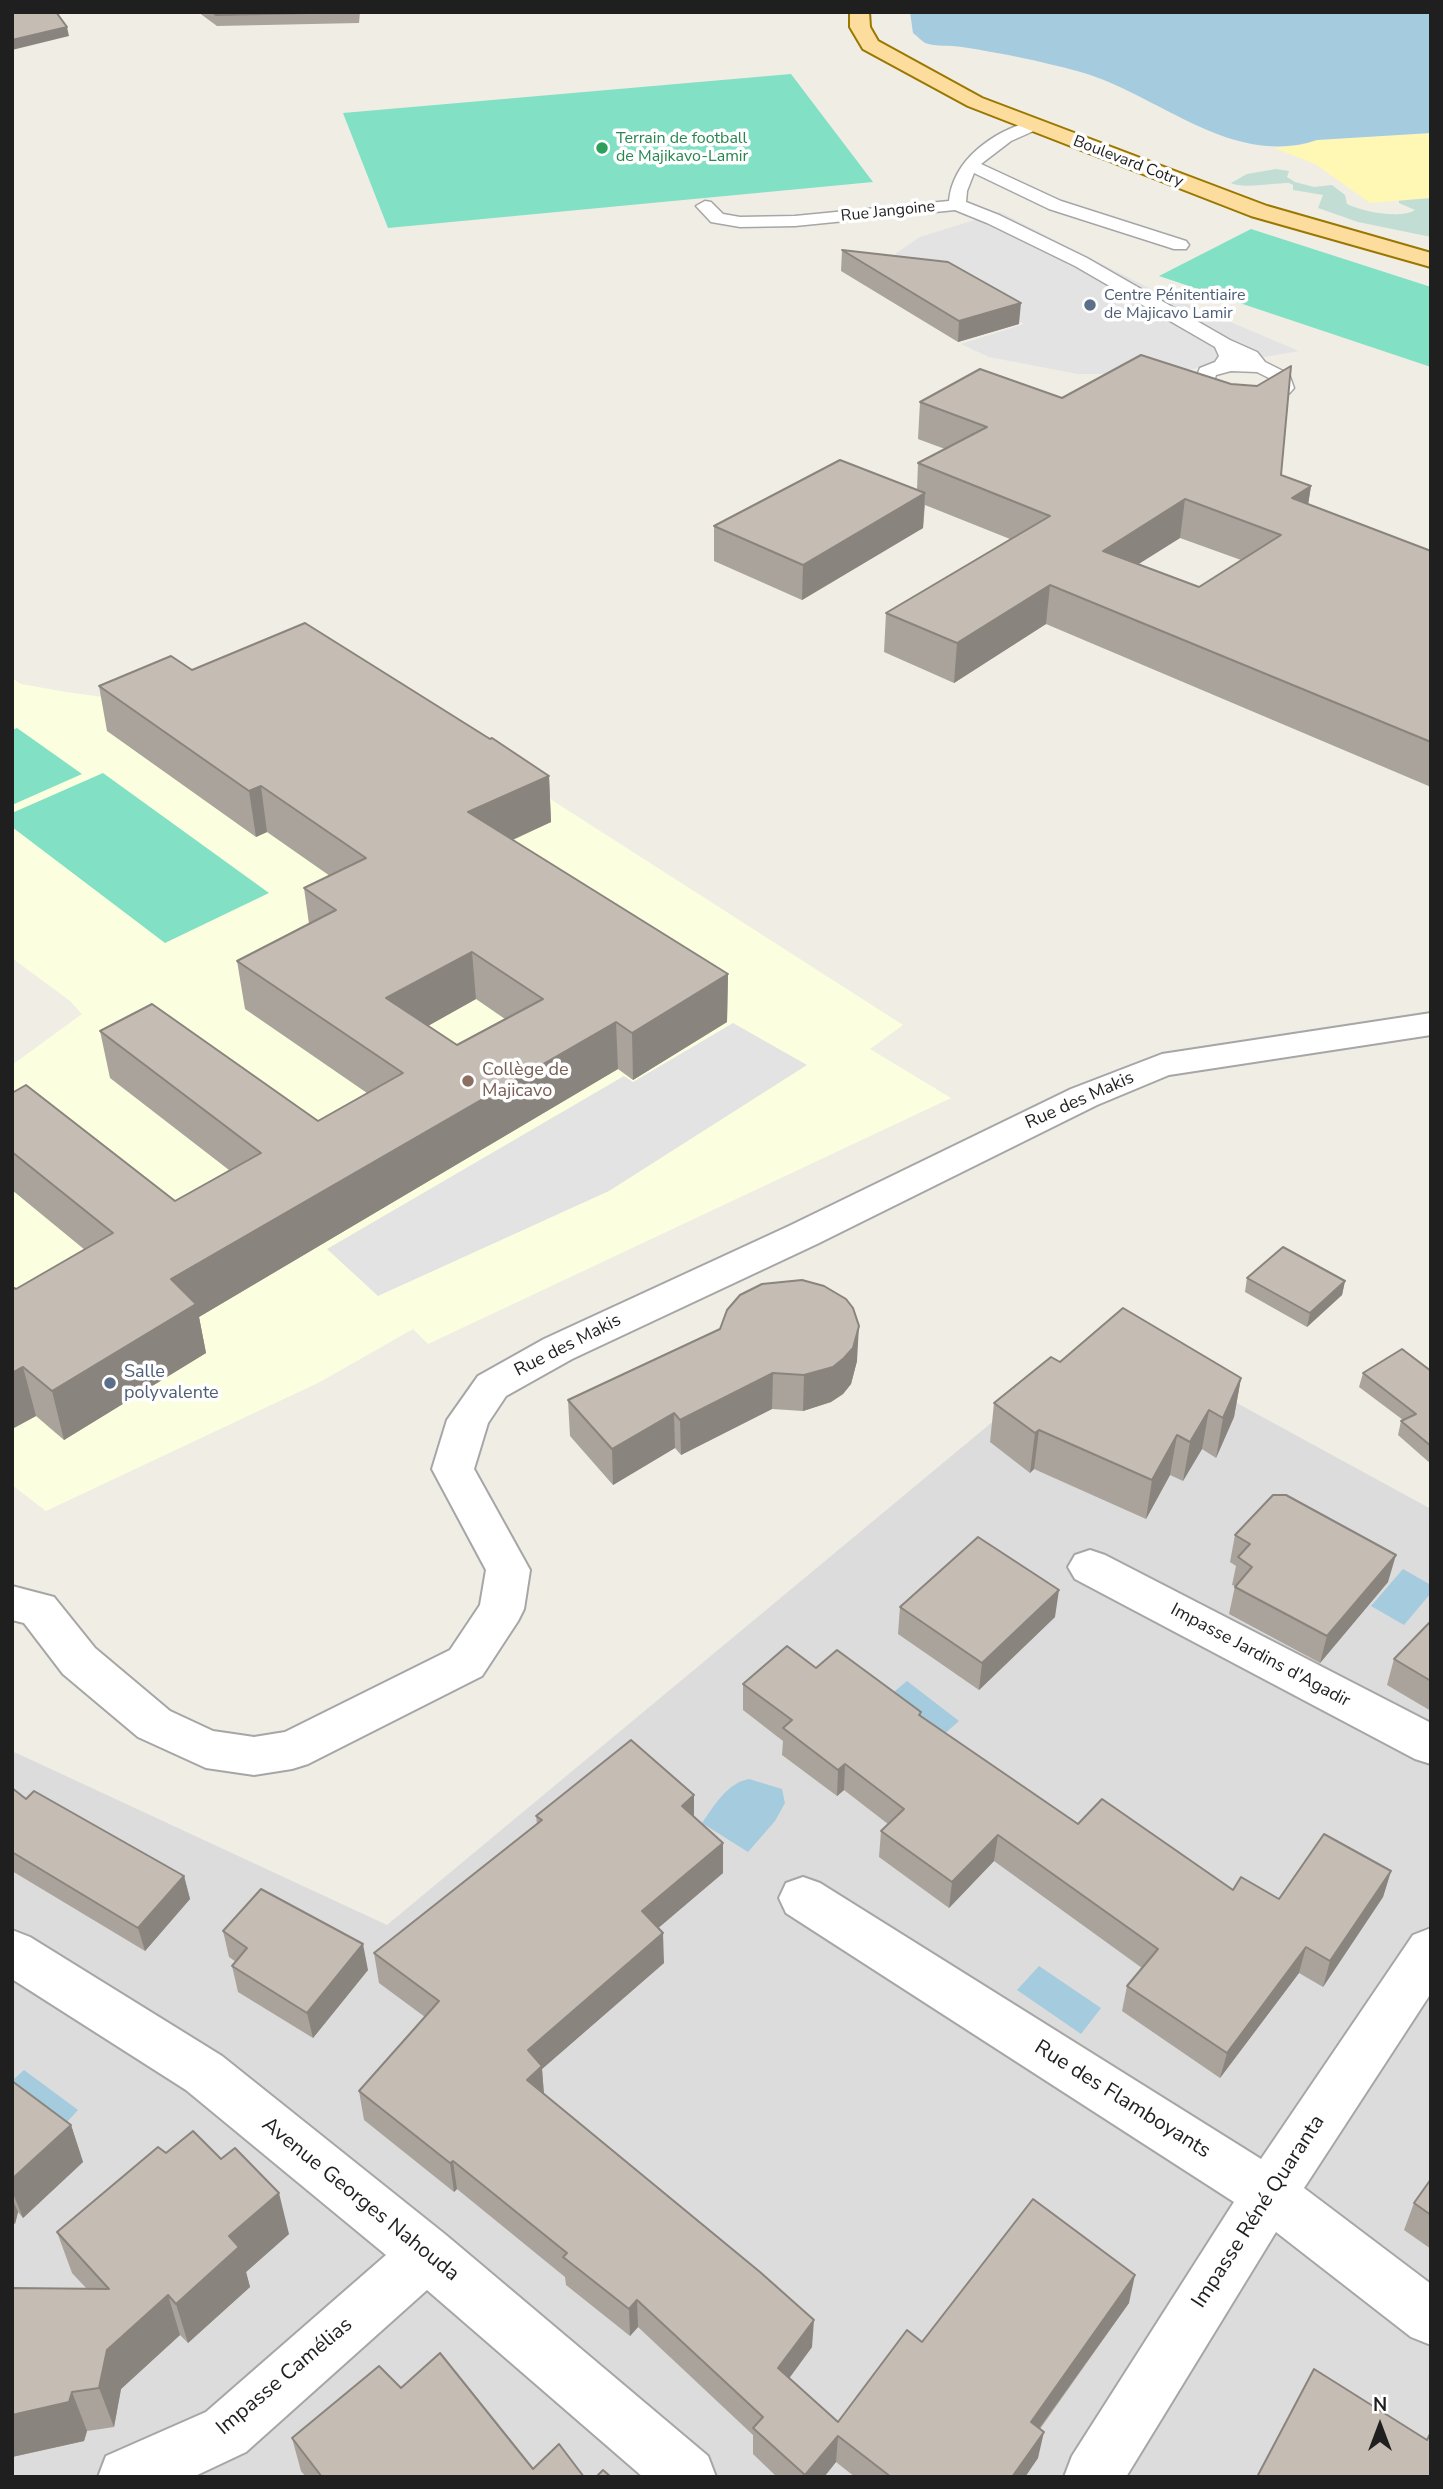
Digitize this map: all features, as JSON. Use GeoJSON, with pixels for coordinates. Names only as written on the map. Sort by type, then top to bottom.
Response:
{"type":"FeatureCollection","features":[{"type":"Feature","properties":{"kind":"main road","name":"Boulevard Cotry"},"geometry":{"type":"LineString","coordinates":[[859,12],[860,27],[870,45],[975,102],[1259,211],[1431,260]]}},
{"type":"Feature","properties":{"kind":"street","name":"Rue des Makis"},"geometry":{"type":"LineString","coordinates":[[12,1603],[38,1609],[79,1661],[154,1724],[206,1749],[254,1756],[292,1750],[466,1663],[502,1609],[508,1570],[453,1469],[468,1420],[492,1386],[558,1349],[803,1234],[1084,1097],[1162,1065],[1431,1024]]}},
{"type":"Feature","properties":{"kind":"street","name":"Impasse Jardins d'Agadir"},"geometry":{"type":"LineString","coordinates":[[1090,1567],[1431,1745]]}},
{"type":"Feature","properties":{"kind":"street","name":"Rue des Flamboyants"},"geometry":{"type":"LineString","coordinates":[[803,1898],[1269,2194],[1431,2318]]}},
{"type":"Feature","properties":{"kind":"street","name":"Impasse Réné Quaranta"},"geometry":{"type":"LineString","coordinates":[[1093,2477],[1269,2194],[1431,1950]]}},
{"type":"Feature","properties":{"kind":"street","name":"Avenue Georges Nahouda"},"geometry":{"type":"LineString","coordinates":[[12,1952],[204,2073],[427,2254],[687,2477]]}},
{"type":"Feature","properties":{"kind":"street","name":"Impasse Camélias"},"geometry":{"type":"LineString","coordinates":[[127,2477],[226,2432],[427,2254]]}},
{"type":"Feature","properties":{"kind":"lane","name":"Rue Jangoine"},"geometry":{"type":"LineString","coordinates":[[705,206],[717,218],[740,222],[795,221],[957,201],[957,187],[962,174],[971,165],[1007,133],[1032,126]]}},
{"type":"Feature","properties":{"kind":"lane"},"geometry":{"type":"LineString","coordinates":[[971,165],[1069,210],[1180,245]]}},
{"type":"Feature","properties":{"kind":"lane"},"geometry":{"type":"LineString","coordinates":[[957,201],[1001,202],[1069,210]]}},
{"type":"Feature","properties":{"kind":"lane"},"geometry":{"type":"LineString","coordinates":[[957,201],[1081,262],[1223,344],[1250,356],[1258,366]]}},
{"type":"Feature","properties":{"kind":"lane"},"geometry":{"type":"LineString","coordinates":[[1223,344],[1228,356],[1223,366]]}},
{"type":"Feature","properties":{"kind":"lane"},"geometry":{"type":"LineString","coordinates":[[1223,366],[1258,366],[1277,373],[1285,383],[1284,388],[1271,397],[1261,399],[1225,396],[1204,382],[1207,372],[1223,366]]}},
{"type":"Feature","properties":{"kind":"shaded area"},"geometry":{"type":"Polygon","coordinates":[[[910,12],[1431,12],[1431,133],[1317,140],[1285,146],[1254,144],[1194,124],[1106,81],[1077,71],[991,52],[925,43],[913,33],[910,12]]]}},
{"type":"Feature","properties":{"kind":"shaded area"},"geometry":{"type":"Polygon","coordinates":[[[1276,169],[1289,171],[1287,177],[1295,182],[1314,187],[1332,185],[1345,195],[1347,204],[1381,213],[1400,214],[1415,210],[1399,203],[1399,198],[1431,188],[1431,237],[1358,222],[1318,208],[1323,195],[1293,190],[1293,185],[1289,183],[1250,186],[1231,183],[1247,174],[1276,169]]]}},
{"type":"Feature","properties":{"kind":"shaded area","name":"Centre Pénitentiaire de Majicavo Lamir"},"geometry":{"type":"Polygon","coordinates":[[[1000,212],[1145,286],[1299,351],[1164,374],[1078,374],[989,357],[961,344],[1024,324],[895,254],[920,237],[1000,212]]]}},
{"type":"Feature","properties":{"kind":"shaded area","name":"Collège de Majicavo"},"geometry":{"type":"Polygon","coordinates":[[[12,678],[21,684],[66,692],[469,747],[903,1025],[870,1049],[951,1098],[428,1344],[413,1329],[320,1382],[46,1511],[12,1485],[12,1065],[82,1014],[70,1001],[12,958],[12,678]]]}},
{"type":"Feature","properties":{"kind":"shaded area"},"geometry":{"type":"Polygon","coordinates":[[[733,1023],[807,1065],[609,1191],[378,1296],[327,1249],[624,1076],[633,1082],[733,1023]]]}},
{"type":"Feature","properties":{"kind":"shaded area"},"geometry":{"type":"Polygon","coordinates":[[[1103,1330],[1431,1509],[1431,2477],[12,2477],[12,1751],[387,1925],[1103,1330]]]}},
{"type":"Feature","properties":{"kind":"shaded area"},"geometry":{"type":"Polygon","coordinates":[[[1403,1569],[1431,1585],[1431,1593],[1404,1625],[1371,1606],[1403,1569]]]}},
{"type":"Feature","properties":{"kind":"shaded area"},"geometry":{"type":"Polygon","coordinates":[[[907,1681],[959,1721],[934,1743],[882,1702],[907,1681]]]}},
{"type":"Feature","properties":{"kind":"shaded area"},"geometry":{"type":"Polygon","coordinates":[[[749,1779],[782,1789],[785,1803],[775,1821],[748,1852],[702,1823],[728,1790],[749,1779]]]}},
{"type":"Feature","properties":{"kind":"shaded area"},"geometry":{"type":"Polygon","coordinates":[[[1039,1966],[1101,2008],[1081,2034],[1017,1990],[1039,1966]]]}},
{"type":"Feature","properties":{"kind":"shaded area"},"geometry":{"type":"Polygon","coordinates":[[[24,2070],[78,2110],[57,2133],[12,2081],[24,2070]]]}},
{"type":"Feature","properties":{"kind":"sand"},"geometry":{"type":"Polygon","coordinates":[[[1431,133],[1431,198],[1370,203],[1315,164],[1274,148],[1302,145],[1317,140],[1431,133]]]}},
{"type":"Feature","properties":{"kind":"green space","name":"Terrain de football de Majikavo-Lamir"},"geometry":{"type":"Polygon","coordinates":[[[791,74],[873,182],[388,228],[343,113],[791,74]]]}},
{"type":"Feature","properties":{"kind":"green space"},"geometry":{"type":"Polygon","coordinates":[[[1251,229],[1431,287],[1431,367],[1159,276],[1251,229]]]}},
{"type":"Feature","properties":{"kind":"green space"},"geometry":{"type":"Polygon","coordinates":[[[17,728],[82,774],[12,805],[12,730],[17,728]]]}},
{"type":"Feature","properties":{"kind":"green space"},"geometry":{"type":"Polygon","coordinates":[[[103,773],[269,893],[165,943],[12,827],[12,813],[103,773]]]}},
{"type":"Feature","properties":{"kind":"building"},"geometry":{"type":"Polygon","coordinates":[[[12,12],[56,12],[67,27],[12,40],[12,12]]]}},
{"type":"Feature","properties":{"kind":"building"},"geometry":{"type":"Polygon","coordinates":[[[212,12],[358,12],[216,15],[212,12]]]}},
{"type":"Feature","properties":{"kind":"building"},"geometry":{"type":"Polygon","coordinates":[[[842,250],[948,262],[1021,303],[959,321],[842,250]]]}},
{"type":"Feature","properties":{"kind":"building"},"geometry":{"type":"Polygon","coordinates":[[[1141,355],[1231,384],[1257,386],[1291,366],[1281,475],[1311,486],[1292,498],[1431,551],[1431,742],[1050,585],[957,643],[886,613],[1050,516],[918,463],[987,427],[920,402],[980,369],[1062,398],[1141,355]],[[1185,499],[1103,551],[1199,587],[1281,535],[1185,499]]]}},
{"type":"Feature","properties":{"kind":"building"},"geometry":{"type":"Polygon","coordinates":[[[840,460],[925,493],[803,565],[714,526],[840,460]]]}},
{"type":"Feature","properties":{"kind":"building"},"geometry":{"type":"Polygon","coordinates":[[[305,623],[549,776],[468,812],[728,974],[632,1033],[616,1022],[171,1279],[196,1304],[52,1391],[23,1367],[12,1373],[12,1287],[16,1289],[113,1233],[12,1152],[12,1093],[26,1085],[175,1201],[261,1153],[100,1031],[152,1004],[318,1121],[403,1073],[237,961],[336,910],[304,888],[366,858],[261,786],[249,791],[99,686],[171,656],[192,670],[305,623]],[[472,952],[386,998],[457,1045],[543,999],[472,952]]]}},
{"type":"Feature","properties":{"kind":"building"},"geometry":{"type":"Polygon","coordinates":[[[1283,1247],[1345,1281],[1310,1313],[1247,1278],[1283,1247]]]}},
{"type":"Feature","properties":{"kind":"building"},"geometry":{"type":"Polygon","coordinates":[[[802,1280],[824,1286],[846,1299],[853,1308],[859,1326],[853,1348],[833,1367],[804,1375],[773,1373],[680,1420],[674,1413],[612,1449],[568,1400],[720,1329],[727,1310],[740,1295],[762,1284],[802,1280]]]}},
{"type":"Feature","properties":{"kind":"building"},"geometry":{"type":"Polygon","coordinates":[[[1123,1308],[1241,1378],[1223,1418],[1209,1410],[1190,1442],[1177,1435],[1152,1480],[1039,1430],[1035,1433],[994,1403],[1051,1357],[1060,1362],[1123,1308]]]}},
{"type":"Feature","properties":{"kind":"building"},"geometry":{"type":"Polygon","coordinates":[[[1402,1349],[1431,1371],[1431,1446],[1401,1421],[1416,1414],[1363,1373],[1402,1349]]]}},
{"type":"Feature","properties":{"kind":"building"},"geometry":{"type":"Polygon","coordinates":[[[1273,1495],[1286,1495],[1396,1555],[1327,1636],[1235,1587],[1252,1567],[1238,1557],[1250,1544],[1235,1535],[1273,1495]]]}},
{"type":"Feature","properties":{"kind":"building"},"geometry":{"type":"Polygon","coordinates":[[[978,1537],[1059,1590],[982,1663],[900,1607],[978,1537]]]}},
{"type":"Feature","properties":{"kind":"building"},"geometry":{"type":"Polygon","coordinates":[[[1431,1621],[1431,1681],[1394,1659],[1431,1621]]]}},
{"type":"Feature","properties":{"kind":"building"},"geometry":{"type":"Polygon","coordinates":[[[787,1646],[816,1668],[837,1650],[921,1712],[919,1715],[1078,1824],[1102,1799],[1233,1890],[1241,1877],[1279,1899],[1324,1834],[1391,1871],[1330,1961],[1306,1947],[1227,2053],[1127,1986],[1158,1949],[998,1835],[952,1882],[881,1831],[904,1809],[845,1764],[838,1770],[783,1728],[792,1720],[743,1684],[787,1646]]]}},
{"type":"Feature","properties":{"kind":"building"},"geometry":{"type":"Polygon","coordinates":[[[631,1740],[694,1795],[682,1806],[723,1843],[642,1911],[663,1933],[528,2050],[542,2066],[527,2080],[760,2272],[814,2320],[778,2368],[838,2422],[907,2330],[922,2342],[1033,2199],[1135,2275],[1031,2422],[1044,2432],[1012,2477],[891,2477],[838,2436],[805,2475],[753,2428],[763,2417],[637,2300],[629,2309],[563,2257],[567,2253],[453,2161],[450,2163],[359,2091],[439,2001],[374,1953],[542,1820],[536,1816],[631,1740]]]}},
{"type":"Feature","properties":{"kind":"building"},"geometry":{"type":"Polygon","coordinates":[[[12,1788],[26,1799],[34,1791],[184,1876],[138,1928],[12,1852],[12,1788]]]}},
{"type":"Feature","properties":{"kind":"building"},"geometry":{"type":"Polygon","coordinates":[[[261,1889],[363,1944],[307,2013],[232,1966],[247,1948],[223,1931],[261,1889]]]}},
{"type":"Feature","properties":{"kind":"building"},"geometry":{"type":"Polygon","coordinates":[[[12,2081],[71,2125],[12,2179],[12,2081]]]}},
{"type":"Feature","properties":{"kind":"building"},"geometry":{"type":"Polygon","coordinates":[[[193,2131],[221,2159],[235,2148],[279,2193],[229,2236],[239,2247],[176,2304],[168,2295],[107,2350],[99,2388],[72,2392],[69,2402],[12,2415],[12,2288],[109,2289],[57,2232],[158,2147],[166,2153],[193,2131]]]}},
{"type":"Feature","properties":{"kind":"building"},"geometry":{"type":"Polygon","coordinates":[[[1431,2179],[1431,2215],[1414,2203],[1431,2179]]]}},
{"type":"Feature","properties":{"kind":"building"},"geometry":{"type":"Polygon","coordinates":[[[440,2353],[533,2469],[559,2444],[584,2477],[322,2477],[292,2438],[379,2366],[401,2388],[440,2353]]]}},
{"type":"Feature","properties":{"kind":"building"},"geometry":{"type":"Polygon","coordinates":[[[1314,2369],[1427,2440],[1431,2432],[1431,2477],[1257,2477],[1314,2369]]]}},
{"type":"Feature","properties":{"kind":"building"},"geometry":{"type":"Polygon","coordinates":[[[603,2470],[611,2477],[596,2477],[603,2470]]]}},
{"type":"Feature","properties":{"kind":"place","name":"Terrain de football de Majikavo-Lamir"},"geometry":{"type":"Point","coordinates":[602,148]}},
{"type":"Feature","properties":{"kind":"place","name":"Centre Pénitentiaire de Majicavo Lamir"},"geometry":{"type":"Point","coordinates":[1090,305]}},
{"type":"Feature","properties":{"kind":"place","name":"Collège de Majicavo"},"geometry":{"type":"Point","coordinates":[468,1081]}},
{"type":"Feature","properties":{"kind":"place","name":"Salle polyvalente"},"geometry":{"type":"Point","coordinates":[110,1383]}}]}
